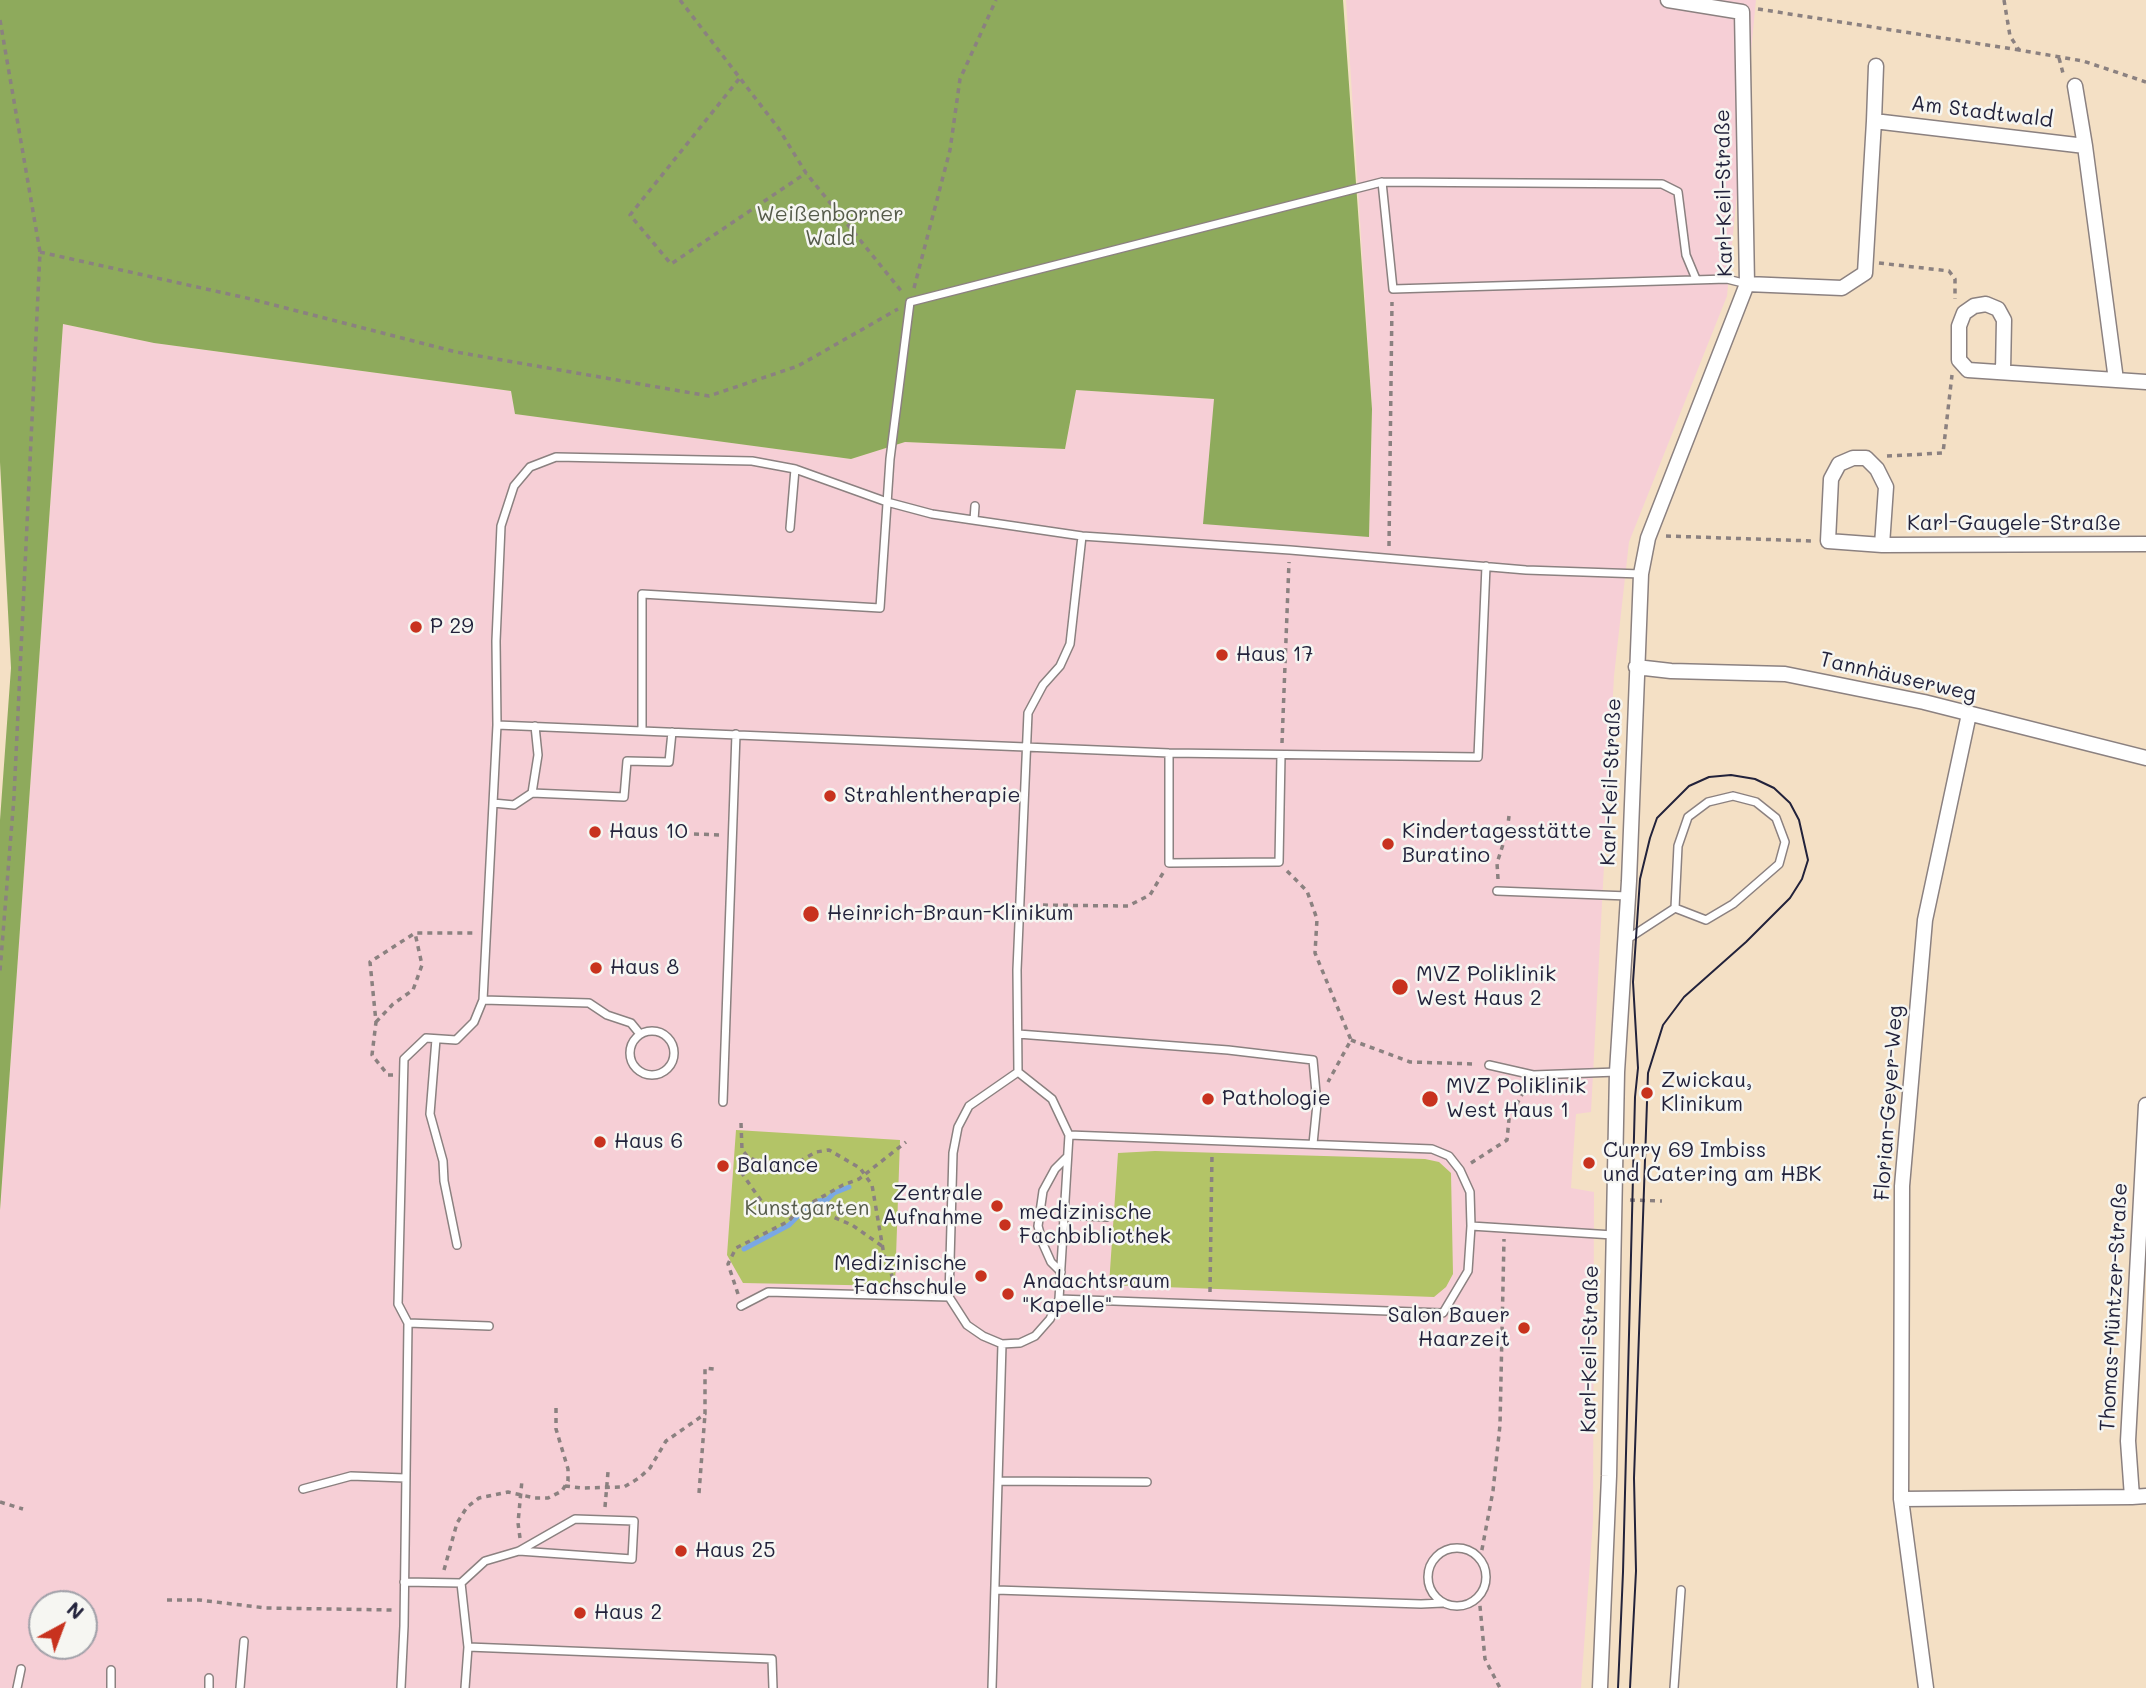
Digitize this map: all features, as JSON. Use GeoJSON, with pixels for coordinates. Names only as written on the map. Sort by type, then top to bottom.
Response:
{"type":"FeatureCollection","features":[{"type":"Feature","properties":{"kind":"street"},"geometry":{"type":"LineString","coordinates":[[1668,0],[1742,12]]}},
{"type":"Feature","properties":{"kind":"street","name":"Karl-Keil-Straße"},"geometry":{"type":"LineString","coordinates":[[1600,1688],[1609,1476],[1617,1072],[1628,896],[1641,574],[1648,538],[1747,284],[1742,12]]}},
{"type":"Feature","properties":{"kind":"street"},"geometry":{"type":"LineString","coordinates":[[1747,284],[1842,288],[1865,273],[1876,66]]}},
{"type":"Feature","properties":{"kind":"street","name":"Am Stadtwald"},"geometry":{"type":"LineString","coordinates":[[2075,86],[2116,380]]}},
{"type":"Feature","properties":{"kind":"street","name":"Am Stadtwald"},"geometry":{"type":"LineString","coordinates":[[1874,121],[2085,146]]}},
{"type":"Feature","properties":{"kind":"street"},"geometry":{"type":"LineString","coordinates":[[2003,371],[2004,320],[1998,309],[1986,304],[1974,306],[1964,313],[1959,326],[1959,360],[1968,370],[2146,382]]}},
{"type":"Feature","properties":{"kind":"street"},"geometry":{"type":"LineString","coordinates":[[1828,541],[1831,479],[1839,464],[1853,458],[1866,458],[1877,469]]}},
{"type":"Feature","properties":{"kind":"street","name":"Karl-Gaugele-Straße"},"geometry":{"type":"LineString","coordinates":[[1877,469],[1886,486],[1882,545]]}},
{"type":"Feature","properties":{"kind":"street","name":"Karl-Gaugele-Straße"},"geometry":{"type":"LineString","coordinates":[[1828,541],[1882,545],[2146,544]]}},
{"type":"Feature","properties":{"kind":"street","name":"Tannhäuserweg"},"geometry":{"type":"LineString","coordinates":[[1636,667],[1671,671],[1786,674],[1877,691],[2051,732],[2146,758]]}},
{"type":"Feature","properties":{"kind":"street","name":"Florian-Geyer-Weg"},"geometry":{"type":"LineString","coordinates":[[1926,1688],[1901,1499],[1901,1228],[1904,1160],[1925,920],[1969,714]]}},
{"type":"Feature","properties":{"kind":"street","name":"Thomas-Müntzer-Straße"},"geometry":{"type":"LineString","coordinates":[[2139,1497],[2128,1441],[2146,1105]]}},
{"type":"Feature","properties":{"kind":"street"},"geometry":{"type":"LineString","coordinates":[[1901,1499],[2139,1497]]}},
{"type":"Feature","properties":{"kind":"lane"},"geometry":{"type":"LineString","coordinates":[[1382,182],[1393,289],[1696,279],[1727,279],[1747,284]]}},
{"type":"Feature","properties":{"kind":"lane"},"geometry":{"type":"LineString","coordinates":[[642,731],[642,594],[880,608],[887,502],[900,370],[910,302],[1382,182],[1662,184],[1678,192],[1686,255],[1696,279]]}},
{"type":"Feature","properties":{"kind":"lane"},"geometry":{"type":"LineString","coordinates":[[401,1688],[408,1323],[398,1304],[404,1059],[426,1038],[456,1040],[474,1021],[483,1000],[497,725],[496,641],[501,526],[514,486],[530,467],[556,457],[752,461],[795,469],[887,502],[932,514],[1082,536],[1525,570],[1641,574]]}},
{"type":"Feature","properties":{"kind":"lane"},"geometry":{"type":"LineString","coordinates":[[790,528],[795,469]]}},
{"type":"Feature","properties":{"kind":"lane"},"geometry":{"type":"LineString","coordinates":[[974,520],[975,506]]}},
{"type":"Feature","properties":{"kind":"lane"},"geometry":{"type":"LineString","coordinates":[[1018,1072],[1020,905],[1028,713],[1043,685],[1060,666],[1070,644],[1082,536]]}},
{"type":"Feature","properties":{"kind":"lane"},"geometry":{"type":"LineString","coordinates":[[497,725],[1169,753],[1478,757],[1486,566]]}},
{"type":"Feature","properties":{"kind":"lane"},"geometry":{"type":"LineString","coordinates":[[532,793],[538,755],[535,726]]}},
{"type":"Feature","properties":{"kind":"lane"},"geometry":{"type":"LineString","coordinates":[[493,803],[514,804],[532,793],[624,797],[627,761],[669,762],[672,732]]}},
{"type":"Feature","properties":{"kind":"lane"},"geometry":{"type":"LineString","coordinates":[[723,1102],[736,734]]}},
{"type":"Feature","properties":{"kind":"lane"},"geometry":{"type":"LineString","coordinates":[[1169,753],[1169,863],[1279,862],[1281,755]]}},
{"type":"Feature","properties":{"kind":"lane"},"geometry":{"type":"LineString","coordinates":[[1734,796],[1756,802],[1776,818],[1785,842],[1779,864],[1760,882],[1733,904],[1706,920],[1675,908],[1678,846],[1688,817],[1707,802],[1734,796]]}},
{"type":"Feature","properties":{"kind":"lane"},"geometry":{"type":"LineString","coordinates":[[1497,891],[1628,896]]}},
{"type":"Feature","properties":{"kind":"lane"},"geometry":{"type":"LineString","coordinates":[[1625,941],[1675,908]]}},
{"type":"Feature","properties":{"kind":"lane"},"geometry":{"type":"LineString","coordinates":[[487,936],[497,940]]}},
{"type":"Feature","properties":{"kind":"lane"},"geometry":{"type":"LineString","coordinates":[[483,1000],[589,1003],[607,1015],[631,1023],[640,1034]]}},
{"type":"Feature","properties":{"kind":"lane"},"geometry":{"type":"LineString","coordinates":[[647,1031],[662,1033],[672,1043],[672,1065],[661,1074],[646,1075],[639,1072],[631,1060],[631,1046],[640,1034],[647,1031]]}},
{"type":"Feature","properties":{"kind":"lane"},"geometry":{"type":"LineString","coordinates":[[1018,1034],[1228,1050],[1313,1060],[1317,1104],[1313,1144]]}},
{"type":"Feature","properties":{"kind":"lane"},"geometry":{"type":"LineString","coordinates":[[436,1039],[430,1114],[443,1161],[443,1181],[457,1245]]}},
{"type":"Feature","properties":{"kind":"lane"},"geometry":{"type":"LineString","coordinates":[[1489,1065],[1532,1075],[1617,1072]]}},
{"type":"Feature","properties":{"kind":"lane"},"geometry":{"type":"LineString","coordinates":[[1018,1072],[1052,1099],[1069,1135],[1061,1272],[1059,1299],[1049,1319],[1035,1336],[1020,1343],[1002,1344],[967,1325],[949,1297],[953,1153],[958,1127],[969,1106],[1018,1072]]}},
{"type":"Feature","properties":{"kind":"lane"},"geometry":{"type":"LineString","coordinates":[[1059,1299],[1443,1313],[1468,1272],[1471,1226],[1470,1192],[1460,1170],[1449,1156],[1432,1149],[1069,1135]]}},
{"type":"Feature","properties":{"kind":"lane"},"geometry":{"type":"LineString","coordinates":[[1061,1272],[1051,1262],[1038,1226],[1043,1191],[1055,1169],[1067,1156]]}},
{"type":"Feature","properties":{"kind":"lane"},"geometry":{"type":"LineString","coordinates":[[1064,1215],[1107,1217]]}},
{"type":"Feature","properties":{"kind":"lane"},"geometry":{"type":"LineString","coordinates":[[1471,1226],[1613,1235]]}},
{"type":"Feature","properties":{"kind":"lane"},"geometry":{"type":"LineString","coordinates":[[741,1306],[768,1292],[949,1297]]}},
{"type":"Feature","properties":{"kind":"lane"},"geometry":{"type":"LineString","coordinates":[[408,1323],[489,1326]]}},
{"type":"Feature","properties":{"kind":"lane"},"geometry":{"type":"LineString","coordinates":[[992,1688],[1002,1344]]}},
{"type":"Feature","properties":{"kind":"lane"},"geometry":{"type":"LineString","coordinates":[[303,1489],[351,1476],[405,1478]]}},
{"type":"Feature","properties":{"kind":"lane"},"geometry":{"type":"LineString","coordinates":[[999,1481],[1147,1482]]}},
{"type":"Feature","properties":{"kind":"lane"},"geometry":{"type":"LineString","coordinates":[[404,1582],[461,1583],[485,1561],[519,1551],[575,1519],[634,1521],[632,1559],[519,1551]]}},
{"type":"Feature","properties":{"kind":"lane"},"geometry":{"type":"LineString","coordinates":[[996,1590],[1443,1603],[1459,1606],[1472,1602],[1479,1596],[1486,1579],[1480,1560],[1465,1550],[1452,1549],[1437,1557],[1432,1564],[1429,1582],[1432,1591],[1443,1603]]}},
{"type":"Feature","properties":{"kind":"lane"},"geometry":{"type":"LineString","coordinates":[[461,1583],[468,1647],[465,1688]]}},
{"type":"Feature","properties":{"kind":"lane"},"geometry":{"type":"LineString","coordinates":[[1674,1688],[1681,1590]]}},
{"type":"Feature","properties":{"kind":"lane"},"geometry":{"type":"LineString","coordinates":[[240,1688],[244,1642]]}},
{"type":"Feature","properties":{"kind":"lane"},"geometry":{"type":"LineString","coordinates":[[468,1647],[772,1659],[773,1688]]}},
{"type":"Feature","properties":{"kind":"lane"},"geometry":{"type":"LineString","coordinates":[[17,1688],[22,1669]]}},
{"type":"Feature","properties":{"kind":"lane"},"geometry":{"type":"LineString","coordinates":[[111,1670],[111,1688]]}},
{"type":"Feature","properties":{"kind":"lane"},"geometry":{"type":"LineString","coordinates":[[209,1678],[209,1688]]}},
{"type":"Feature","properties":{"kind":"path"},"geometry":{"type":"LineString","coordinates":[[680,0],[779,129],[806,173],[910,302]]}},
{"type":"Feature","properties":{"kind":"path"},"geometry":{"type":"LineString","coordinates":[[40,252],[251,299],[456,352],[709,396],[798,366],[910,302],[950,150],[960,79],[996,0]]}},
{"type":"Feature","properties":{"kind":"path"},"geometry":{"type":"LineString","coordinates":[[2004,0],[2010,36],[2019,50]]}},
{"type":"Feature","properties":{"kind":"path"},"geometry":{"type":"LineString","coordinates":[[1742,12],[1758,9],[2083,61],[2146,82]]}},
{"type":"Feature","properties":{"kind":"path"},"geometry":{"type":"LineString","coordinates":[[0,20],[40,252],[13,797],[0,971]]}},
{"type":"Feature","properties":{"kind":"path"},"geometry":{"type":"LineString","coordinates":[[739,79],[630,215],[671,264],[806,173]]}},
{"type":"Feature","properties":{"kind":"path"},"geometry":{"type":"LineString","coordinates":[[1867,261],[1949,271],[1955,279],[1954,298],[1964,313]]}},
{"type":"Feature","properties":{"kind":"path"},"geometry":{"type":"LineString","coordinates":[[1389,559],[1393,289]]}},
{"type":"Feature","properties":{"kind":"path"},"geometry":{"type":"LineString","coordinates":[[1877,469],[1888,454],[1943,453],[1951,377],[1959,360]]}},
{"type":"Feature","properties":{"kind":"path"},"geometry":{"type":"LineString","coordinates":[[1648,538],[1664,536],[1828,541]]}},
{"type":"Feature","properties":{"kind":"path"},"geometry":{"type":"LineString","coordinates":[[1281,755],[1290,550]]}},
{"type":"Feature","properties":{"kind":"path"},"geometry":{"type":"LineString","coordinates":[[1498,879],[1497,863],[1509,816]]}},
{"type":"Feature","properties":{"kind":"path"},"geometry":{"type":"LineString","coordinates":[[694,834],[731,835]]}},
{"type":"Feature","properties":{"kind":"path"},"geometry":{"type":"LineString","coordinates":[[1279,862],[1307,891],[1317,919],[1315,953],[1351,1040],[1410,1062],[1489,1065]]}},
{"type":"Feature","properties":{"kind":"path"},"geometry":{"type":"LineString","coordinates":[[1020,905],[1128,906],[1150,895],[1169,863]]}},
{"type":"Feature","properties":{"kind":"path"},"geometry":{"type":"LineString","coordinates":[[403,1076],[388,1075],[372,1055],[376,1022],[370,962],[415,933],[487,936]]}},
{"type":"Feature","properties":{"kind":"path"},"geometry":{"type":"LineString","coordinates":[[376,1022],[393,1004],[413,990],[422,965],[415,933]]}},
{"type":"Feature","properties":{"kind":"path"},"geometry":{"type":"LineString","coordinates":[[1317,1104],[1351,1040]]}},
{"type":"Feature","properties":{"kind":"path"},"geometry":{"type":"LineString","coordinates":[[1460,1170],[1507,1140],[1508,1119],[1532,1075]]}},
{"type":"Feature","properties":{"kind":"path"},"geometry":{"type":"LineString","coordinates":[[741,1124],[742,1150],[748,1157],[764,1164],[795,1164],[816,1152],[828,1150],[846,1158],[865,1174],[872,1185],[882,1246],[892,1279],[900,1294]]}},
{"type":"Feature","properties":{"kind":"path"},"geometry":{"type":"LineString","coordinates":[[741,1306],[728,1264],[736,1248],[865,1174],[906,1142]]}},
{"type":"Feature","properties":{"kind":"path"},"geometry":{"type":"LineString","coordinates":[[1210,1305],[1212,1142]]}},
{"type":"Feature","properties":{"kind":"path"},"geometry":{"type":"LineString","coordinates":[[741,1172],[762,1202],[792,1218]]}},
{"type":"Feature","properties":{"kind":"path"},"geometry":{"type":"LineString","coordinates":[[1614,1200],[1662,1201]]}},
{"type":"Feature","properties":{"kind":"path"},"geometry":{"type":"LineString","coordinates":[[807,1205],[852,1225],[882,1246]]}},
{"type":"Feature","properties":{"kind":"path"},"geometry":{"type":"LineString","coordinates":[[1480,1560],[1493,1491],[1500,1424],[1504,1228]]}},
{"type":"Feature","properties":{"kind":"path"},"geometry":{"type":"LineString","coordinates":[[699,1493],[705,1414],[705,1368],[714,1369]]}},
{"type":"Feature","properties":{"kind":"path"},"geometry":{"type":"LineString","coordinates":[[440,1582],[457,1523],[467,1507],[479,1498],[508,1492],[535,1498],[548,1497],[562,1491],[568,1481],[568,1469],[556,1429],[556,1405]]}},
{"type":"Feature","properties":{"kind":"path"},"geometry":{"type":"LineString","coordinates":[[565,1486],[624,1487],[650,1468],[666,1441],[705,1414]]}},
{"type":"Feature","properties":{"kind":"path"},"geometry":{"type":"LineString","coordinates":[[604,1520],[608,1472]]}},
{"type":"Feature","properties":{"kind":"path"},"geometry":{"type":"LineString","coordinates":[[519,1551],[522,1480]]}},
{"type":"Feature","properties":{"kind":"path"},"geometry":{"type":"LineString","coordinates":[[0,1502],[23,1509]]}},
{"type":"Feature","properties":{"kind":"path"},"geometry":{"type":"LineString","coordinates":[[1479,1596],[1485,1659],[1500,1688]]}},
{"type":"Feature","properties":{"kind":"path"},"geometry":{"type":"LineString","coordinates":[[167,1600],[199,1600],[266,1608],[403,1610]]}},
{"type":"Feature","properties":{"kind":"shaded area","name":"Heinrich-Braun-Klinikum"},"geometry":{"type":"Polygon","coordinates":[[[1346,0],[1756,0],[1727,296],[1629,542],[1614,676],[1591,1112],[1576,1114],[1571,1188],[1594,1192],[1593,1521],[1581,1688],[0,1688],[0,1210],[63,324],[154,343],[511,391],[516,414],[851,459],[905,442],[1065,449],[1076,390],[1215,399],[1369,537],[1372,409],[1346,0]]]}},
{"type":"Feature","properties":{"kind":"green space","name":"Weißenborner Wald"},"geometry":{"type":"Polygon","coordinates":[[[0,0],[1343,0],[1372,409],[1369,537],[1203,524],[1214,399],[1076,390],[1065,449],[905,442],[851,459],[515,414],[511,391],[154,343],[63,324],[0,1210],[0,820],[11,668],[0,462],[0,0]]]}},
{"type":"Feature","properties":{"kind":"green space","name":"Kunstgarten"},"geometry":{"type":"Polygon","coordinates":[[[736,1130],[900,1140],[895,1286],[743,1283],[727,1255],[736,1130]]]}},
{"type":"Feature","properties":{"kind":"green space"},"geometry":{"type":"Polygon","coordinates":[[[1155,1151],[1425,1159],[1439,1162],[1451,1173],[1453,1274],[1446,1287],[1434,1297],[1109,1285],[1118,1153],[1155,1151]]]}},
{"type":"Feature","properties":{"kind":"waterway"},"geometry":{"type":"LineString","coordinates":[[744,1249],[789,1225],[818,1201],[827,1200],[834,1193],[849,1187]]}},
{"type":"Feature","properties":{"kind":"tram line"},"geometry":{"type":"LineString","coordinates":[[1618,1688],[1638,1068],[1633,982],[1640,879],[1657,818],[1689,786],[1709,777],[1731,775],[1755,779],[1774,788],[1790,803],[1799,820],[1808,860],[1802,879],[1790,898],[1746,942],[1684,997],[1663,1025],[1648,1073],[1634,1478],[1636,1571],[1630,1688]]}},
{"type":"Feature","properties":{"kind":"place","name":"P 29"},"geometry":{"type":"Point","coordinates":[416,627]}},
{"type":"Feature","properties":{"kind":"place","name":"Haus 17"},"geometry":{"type":"Point","coordinates":[1222,655]}},
{"type":"Feature","properties":{"kind":"place","name":"Strahlentherapie"},"geometry":{"type":"Point","coordinates":[830,796]}},
{"type":"Feature","properties":{"kind":"place","name":"Haus 10"},"geometry":{"type":"Point","coordinates":[595,832]}},
{"type":"Feature","properties":{"kind":"place","name":"Kindertagesstätte Buratino"},"geometry":{"type":"Point","coordinates":[1388,844]}},
{"type":"Feature","properties":{"kind":"place","name":"Heinrich-Braun-Klinikum"},"geometry":{"type":"Point","coordinates":[811,914]}},
{"type":"Feature","properties":{"kind":"place","name":"Haus 8"},"geometry":{"type":"Point","coordinates":[596,968]}},
{"type":"Feature","properties":{"kind":"place","name":"MVZ Poliklinik West Haus 2"},"geometry":{"type":"Point","coordinates":[1400,987]}},
{"type":"Feature","properties":{"kind":"place","name":"Zwickau, Klinikum"},"geometry":{"type":"Point","coordinates":[1647,1093]}},
{"type":"Feature","properties":{"kind":"place","name":"Pathologie"},"geometry":{"type":"Point","coordinates":[1208,1099]}},
{"type":"Feature","properties":{"kind":"place","name":"MVZ Poliklinik West Haus 1"},"geometry":{"type":"Point","coordinates":[1430,1099]}},
{"type":"Feature","properties":{"kind":"place","name":"Haus 6"},"geometry":{"type":"Point","coordinates":[600,1142]}},
{"type":"Feature","properties":{"kind":"place","name":"Curry 69 Imbiss und Catering am HBK"},"geometry":{"type":"Point","coordinates":[1589,1163]}},
{"type":"Feature","properties":{"kind":"place","name":"Balance"},"geometry":{"type":"Point","coordinates":[723,1166]}},
{"type":"Feature","properties":{"kind":"place","name":"Zentrale Aufnahme"},"geometry":{"type":"Point","coordinates":[997,1206]}},
{"type":"Feature","properties":{"kind":"place","name":"medizinische Fachbibliothek"},"geometry":{"type":"Point","coordinates":[1005,1225]}},
{"type":"Feature","properties":{"kind":"place","name":"Medizinische Fachschule"},"geometry":{"type":"Point","coordinates":[981,1276]}},
{"type":"Feature","properties":{"kind":"place","name":"Andachtsraum \"Kapelle\""},"geometry":{"type":"Point","coordinates":[1008,1294]}},
{"type":"Feature","properties":{"kind":"place","name":"Salon Bauer Haarzeit"},"geometry":{"type":"Point","coordinates":[1524,1328]}},
{"type":"Feature","properties":{"kind":"place","name":"Haus 25"},"geometry":{"type":"Point","coordinates":[681,1551]}},
{"type":"Feature","properties":{"kind":"place","name":"Haus 2"},"geometry":{"type":"Point","coordinates":[580,1613]}}]}
